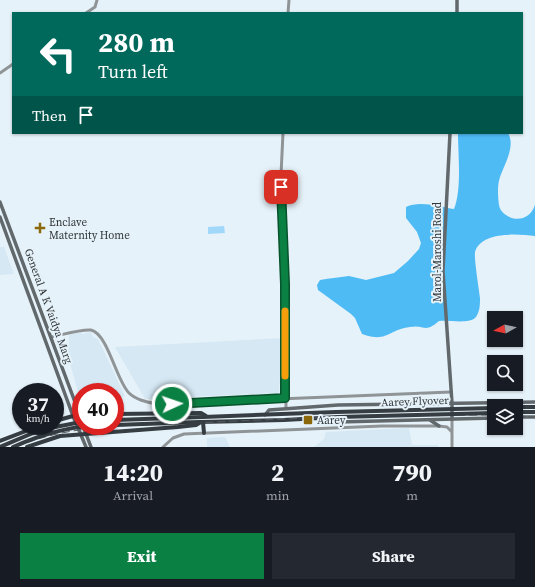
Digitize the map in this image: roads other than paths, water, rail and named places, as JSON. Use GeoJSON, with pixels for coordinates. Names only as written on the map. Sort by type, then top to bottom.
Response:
{"type":"FeatureCollection","features":[{"type":"Feature","properties":{"kind":"highway"},"geometry":{"type":"LineString","coordinates":[[523,408],[535,407]]}},
{"type":"Feature","properties":{"kind":"highway","name":"Aarey Flyover"},"geometry":{"type":"LineString","coordinates":[[205,416],[487,408]]}},
{"type":"Feature","properties":{"kind":"highway"},"geometry":{"type":"LineString","coordinates":[[124,414],[201,413],[205,416]]}},
{"type":"Feature","properties":{"kind":"highway","name":"Aarey Flyover"},"geometry":{"type":"LineString","coordinates":[[201,422],[487,413]]}},
{"type":"Feature","properties":{"kind":"highway"},"geometry":{"type":"LineString","coordinates":[[523,413],[534,415]]}},
{"type":"Feature","properties":{"kind":"highway"},"geometry":{"type":"LineString","coordinates":[[124,420],[205,416]]}},
{"type":"Feature","properties":{"kind":"highway"},"geometry":{"type":"LineString","coordinates":[[124,431],[178,427],[201,422]]}},
{"type":"Feature","properties":{"kind":"highway"},"geometry":{"type":"LineString","coordinates":[[124,425],[201,422]]}},
{"type":"Feature","properties":{"kind":"highway"},"geometry":{"type":"LineString","coordinates":[[201,422],[204,433]]}},
{"type":"Feature","properties":{"kind":"highway"},"geometry":{"type":"LineString","coordinates":[[0,447],[40,430],[72,423]]}},
{"type":"Feature","properties":{"kind":"highway"},"geometry":{"type":"LineString","coordinates":[[13,447],[32,439],[58,431],[72,429]]}},
{"type":"Feature","properties":{"kind":"highway"},"geometry":{"type":"LineString","coordinates":[[0,441],[16,435]]}},
{"type":"Feature","properties":{"kind":"highway"},"geometry":{"type":"LineString","coordinates":[[27,447],[60,436],[72,435]]}},
{"type":"Feature","properties":{"kind":"main road"},"geometry":{"type":"LineString","coordinates":[[457,0],[457,12]]}},
{"type":"Feature","properties":{"kind":"main road","name":"Marol-Maroshi Road"},"geometry":{"type":"LineString","coordinates":[[450,134],[444,271],[452,419]]}},
{"type":"Feature","properties":{"kind":"main road","name":"General A K Vaidya Marg"},"geometry":{"type":"LineString","coordinates":[[0,202],[72,392]]}},
{"type":"Feature","properties":{"kind":"main road","name":"General A K Vaidya Marg"},"geometry":{"type":"LineString","coordinates":[[0,217],[72,413]]}},
{"type":"Feature","properties":{"kind":"main road"},"geometry":{"type":"LineString","coordinates":[[265,415],[269,410],[338,405],[534,402],[534,415],[523,416]]}},
{"type":"Feature","properties":{"kind":"main road"},"geometry":{"type":"LineString","coordinates":[[329,417],[338,422],[487,418]]}},
{"type":"Feature","properties":{"kind":"main road"},"geometry":{"type":"LineString","coordinates":[[430,420],[439,426]]}},
{"type":"Feature","properties":{"kind":"main road"},"geometry":{"type":"LineString","coordinates":[[82,435],[86,447]]}},
{"type":"Feature","properties":{"kind":"main road"},"geometry":{"type":"LineString","coordinates":[[83,435],[90,447]]}},
{"type":"Feature","properties":{"kind":"street"},"geometry":{"type":"LineString","coordinates":[[88,12],[95,7],[98,0]]}},
{"type":"Feature","properties":{"kind":"street"},"geometry":{"type":"LineString","coordinates":[[288,12],[289,0]]}},
{"type":"Feature","properties":{"kind":"street"},"geometry":{"type":"LineString","coordinates":[[0,74],[12,65]]}},
{"type":"Feature","properties":{"kind":"street"},"geometry":{"type":"LineString","coordinates":[[283,134],[281,175],[285,284],[286,408]]}},
{"type":"Feature","properties":{"kind":"street"},"geometry":{"type":"LineString","coordinates":[[51,337],[90,330],[98,334],[104,343],[128,393],[145,402],[157,404],[451,392]]}},
{"type":"Feature","properties":{"kind":"street"},"geometry":{"type":"LineString","coordinates":[[452,419],[452,447]]}},
{"type":"Feature","properties":{"kind":"street"},"geometry":{"type":"LineString","coordinates":[[163,447],[168,442],[179,436],[204,433],[382,426],[439,426],[447,427],[451,432]]}},
{"type":"Feature","properties":{"kind":"railway"},"geometry":{"type":"LineString","coordinates":[[16,447],[37,439],[104,427],[344,417],[487,415]]}},
{"type":"Feature","properties":{"kind":"railway"},"geometry":{"type":"LineString","coordinates":[[523,417],[535,417]]}},
{"type":"Feature","properties":{"kind":"place","name":"Enclave Maternity Home"},"geometry":{"type":"Point","coordinates":[40,228]}},
{"type":"Feature","properties":{"kind":"place","name":"Aarey"},"geometry":{"type":"Point","coordinates":[308,420]}}]}
